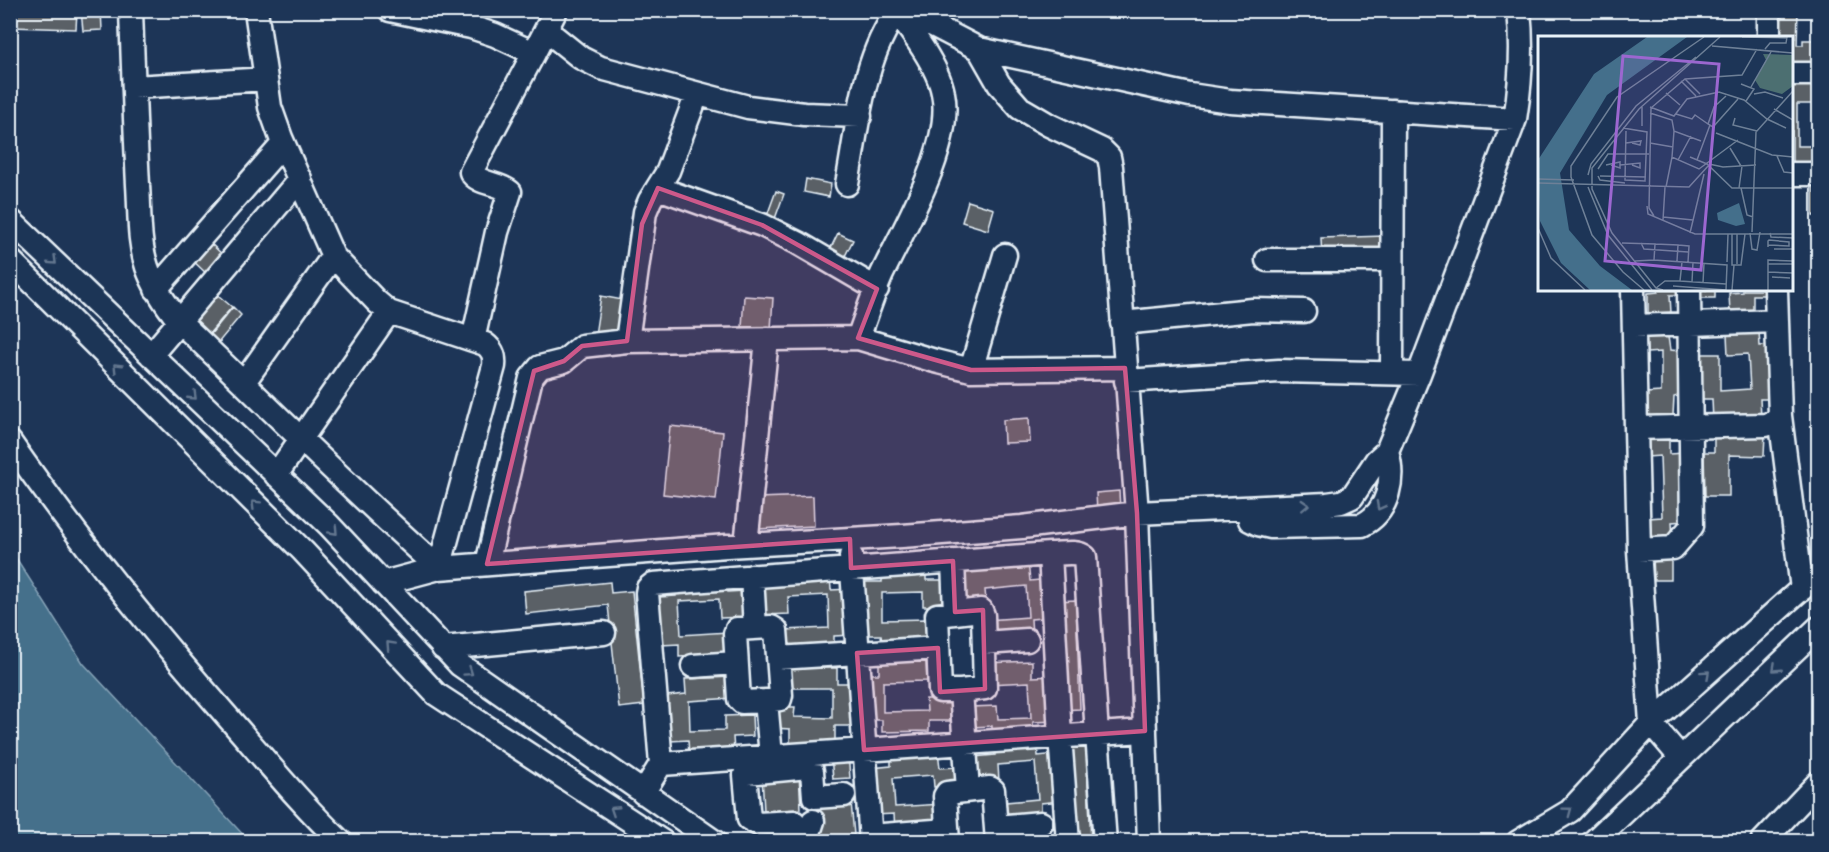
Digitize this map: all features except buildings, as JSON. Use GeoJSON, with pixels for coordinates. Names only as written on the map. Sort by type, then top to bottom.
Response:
{"type":"FeatureCollection","features":[{"type":"Feature","properties":{"kind":"street"},"geometry":{"type":"LineString","coordinates":[[131,10],[142,245],[147,267],[156,289],[180,322],[302,438],[372,509],[439,568]]}},
{"type":"Feature","properties":{"kind":"street"},"geometry":{"type":"LineString","coordinates":[[256,10],[270,107],[333,256],[389,312],[485,344],[495,357],[439,568]]}},
{"type":"Feature","properties":{"kind":"street"},"geometry":{"type":"LineString","coordinates":[[390,10],[471,27],[534,53]]}},
{"type":"Feature","properties":{"kind":"street"},"geometry":{"type":"LineString","coordinates":[[383,583],[439,568],[1022,527],[1137,513],[1341,502],[1352,497],[1372,467],[1387,451],[1419,374],[1515,119],[1521,82],[1522,39],[1519,10]]}},
{"type":"Feature","properties":{"kind":"street"},"geometry":{"type":"LineString","coordinates":[[1769,10],[1769,36]]}},
{"type":"Feature","properties":{"kind":"street"},"geometry":{"type":"LineString","coordinates":[[900,11],[925,21],[979,49],[1190,95],[1230,101],[1515,119]]}},
{"type":"Feature","properties":{"kind":"street"},"geometry":{"type":"LineString","coordinates":[[847,184],[868,74],[887,26],[900,11]]}},
{"type":"Feature","properties":{"kind":"street"},"geometry":{"type":"LineString","coordinates":[[858,338],[876,289],[928,177],[944,123],[944,94],[933,66],[900,11]]}},
{"type":"Feature","properties":{"kind":"street"},"geometry":{"type":"LineString","coordinates":[[473,340],[497,232],[510,192],[475,177],[471,172],[551,20],[581,58],[601,68],[748,106],[804,114],[860,117]]}},
{"type":"Feature","properties":{"kind":"street"},"geometry":{"type":"LineString","coordinates":[[979,49],[999,84],[1020,108],[1049,125],[1102,150],[1109,157],[1112,167],[1137,513],[1149,842]]}},
{"type":"Feature","properties":{"kind":"street"},"geometry":{"type":"LineString","coordinates":[[1793,74],[1818,76]]}},
{"type":"Feature","properties":{"kind":"street"},"geometry":{"type":"LineString","coordinates":[[134,87],[266,79]]}},
{"type":"Feature","properties":{"kind":"street"},"geometry":{"type":"LineString","coordinates":[[627,340],[642,224],[650,200],[668,171],[697,94]]}},
{"type":"Feature","properties":{"kind":"street"},"geometry":{"type":"LineString","coordinates":[[1392,372],[1393,111]]}},
{"type":"Feature","properties":{"kind":"street"},"geometry":{"type":"LineString","coordinates":[[156,289],[284,144]]}},
{"type":"Feature","properties":{"kind":"street"},"geometry":{"type":"LineString","coordinates":[[1793,174],[1818,174]]}},
{"type":"Feature","properties":{"kind":"street"},"geometry":{"type":"LineString","coordinates":[[150,355],[300,179]]}},
{"type":"Feature","properties":{"kind":"street"},"geometry":{"type":"LineString","coordinates":[[658,188],[762,225],[798,243],[876,289]]}},
{"type":"Feature","properties":{"kind":"street"},"geometry":{"type":"LineString","coordinates":[[10,220],[329,525],[460,665],[715,842]]}},
{"type":"Feature","properties":{"kind":"street"},"geometry":{"type":"LineString","coordinates":[[971,370],[1005,255]]}},
{"type":"Feature","properties":{"kind":"street"},"geometry":{"type":"LineString","coordinates":[[244,382],[333,256]]}},
{"type":"Feature","properties":{"kind":"street"},"geometry":{"type":"LineString","coordinates":[[10,260],[303,551],[436,694],[663,842]]}},
{"type":"Feature","properties":{"kind":"street"},"geometry":{"type":"LineString","coordinates":[[1267,260],[1392,260]]}},
{"type":"Feature","properties":{"kind":"street"},"geometry":{"type":"LineString","coordinates":[[1633,291],[1639,550],[1651,723],[1681,758]]}},
{"type":"Feature","properties":{"kind":"street"},"geometry":{"type":"LineString","coordinates":[[1639,550],[1673,548],[1692,526],[1689,291]]}},
{"type":"Feature","properties":{"kind":"street"},"geometry":{"type":"LineString","coordinates":[[1776,291],[1780,417],[1802,589]]}},
{"type":"Feature","properties":{"kind":"street"},"geometry":{"type":"LineString","coordinates":[[1122,323],[1253,310],[1304,311]]}},
{"type":"Feature","properties":{"kind":"street"},"geometry":{"type":"LineString","coordinates":[[276,474],[389,312]]}},
{"type":"Feature","properties":{"kind":"street"},"geometry":{"type":"LineString","coordinates":[[1634,326],[1777,321]]}},
{"type":"Feature","properties":{"kind":"street"},"geometry":{"type":"LineString","coordinates":[[487,564],[528,388],[534,371],[540,367],[564,361],[582,346],[627,340],[858,338],[904,350],[935,362],[971,370],[1126,374],[1278,371],[1419,374]]}},
{"type":"Feature","properties":{"kind":"street"},"geometry":{"type":"LineString","coordinates":[[746,545],[767,339]]}},
{"type":"Feature","properties":{"kind":"street"},"geometry":{"type":"LineString","coordinates":[[1636,428],[1766,425],[1780,417]]}},
{"type":"Feature","properties":{"kind":"street"},"geometry":{"type":"LineString","coordinates":[[10,442],[52,502],[178,660],[313,815],[341,842]]}},
{"type":"Feature","properties":{"kind":"street"},"geometry":{"type":"LineString","coordinates":[[1247,508],[1250,520],[1271,527],[1362,525],[1373,519],[1388,491],[1392,478],[1387,451]]}},
{"type":"Feature","properties":{"kind":"street"},"geometry":{"type":"LineString","coordinates":[[850,539],[870,839],[947,836],[945,796],[951,792],[968,790],[990,788],[993,790],[997,834],[1041,823]]}},
{"type":"Feature","properties":{"kind":"street"},"geometry":{"type":"LineString","coordinates":[[643,793],[661,764],[648,588],[653,584],[1076,553],[1085,557],[1105,842]]}},
{"type":"Feature","properties":{"kind":"street"},"geometry":{"type":"LineString","coordinates":[[1050,554],[1068,842]]}},
{"type":"Feature","properties":{"kind":"street"},"geometry":{"type":"LineString","coordinates":[[953,561],[955,612]]}},
{"type":"Feature","properties":{"kind":"street"},"geometry":{"type":"LineString","coordinates":[[1518,842],[1570,812],[1651,723],[1818,573]]}},
{"type":"Feature","properties":{"kind":"street"},"geometry":{"type":"LineString","coordinates":[[752,576],[755,628]]}},
{"type":"Feature","properties":{"kind":"street"},"geometry":{"type":"LineString","coordinates":[[983,611],[985,688],[940,691],[937,615],[955,612],[983,611]]}},
{"type":"Feature","properties":{"kind":"street"},"geometry":{"type":"LineString","coordinates":[[771,627],[776,630],[780,699],[740,701],[735,631],[736,629],[755,628],[771,627]]}},
{"type":"Feature","properties":{"kind":"street"},"geometry":{"type":"LineString","coordinates":[[1593,842],[1818,628]]}},
{"type":"Feature","properties":{"kind":"street"},"geometry":{"type":"LineString","coordinates":[[443,648],[604,633]]}},
{"type":"Feature","properties":{"kind":"street"},"geometry":{"type":"LineString","coordinates":[[984,643],[1027,640]]}},
{"type":"Feature","properties":{"kind":"street"},"geometry":{"type":"LineString","coordinates":[[778,658],[938,648]]}},
{"type":"Feature","properties":{"kind":"street"},"geometry":{"type":"LineString","coordinates":[[693,666],[736,663]]}},
{"type":"Feature","properties":{"kind":"street"},"geometry":{"type":"LineString","coordinates":[[961,691],[968,790]]}},
{"type":"Feature","properties":{"kind":"street"},"geometry":{"type":"LineString","coordinates":[[766,701],[771,756]]}},
{"type":"Feature","properties":{"kind":"street"},"geometry":{"type":"LineString","coordinates":[[661,764],[1145,731]]}},
{"type":"Feature","properties":{"kind":"street"},"geometry":{"type":"LineString","coordinates":[[808,767],[812,771],[814,797],[799,832],[751,821],[747,813],[747,773],[808,767]]}},
{"type":"Feature","properties":{"kind":"street"},"geometry":{"type":"LineString","coordinates":[[1762,842],[1818,783]]}},
{"type":"Feature","properties":{"kind":"street"},"geometry":{"type":"LineString","coordinates":[[814,797],[844,795]]}},
{"type":"Feature","properties":{"kind":"highlighted area"},"geometry":{"type":"Polygon","coordinates":[[[658,188],[762,225],[877,289],[858,338],[971,370],[1125,368],[1137,513],[1145,731],[864,750],[857,653],[938,648],[940,692],[985,689],[983,610],[955,612],[953,561],[851,568],[850,539],[487,564],[534,371],[564,361],[582,346],[627,341],[642,224],[658,188]]]}},
{"type":"Feature","properties":{"kind":"water"},"geometry":{"type":"Polygon","coordinates":[[[11,550],[83,663],[249,841],[11,841],[11,550]]]}}]}
